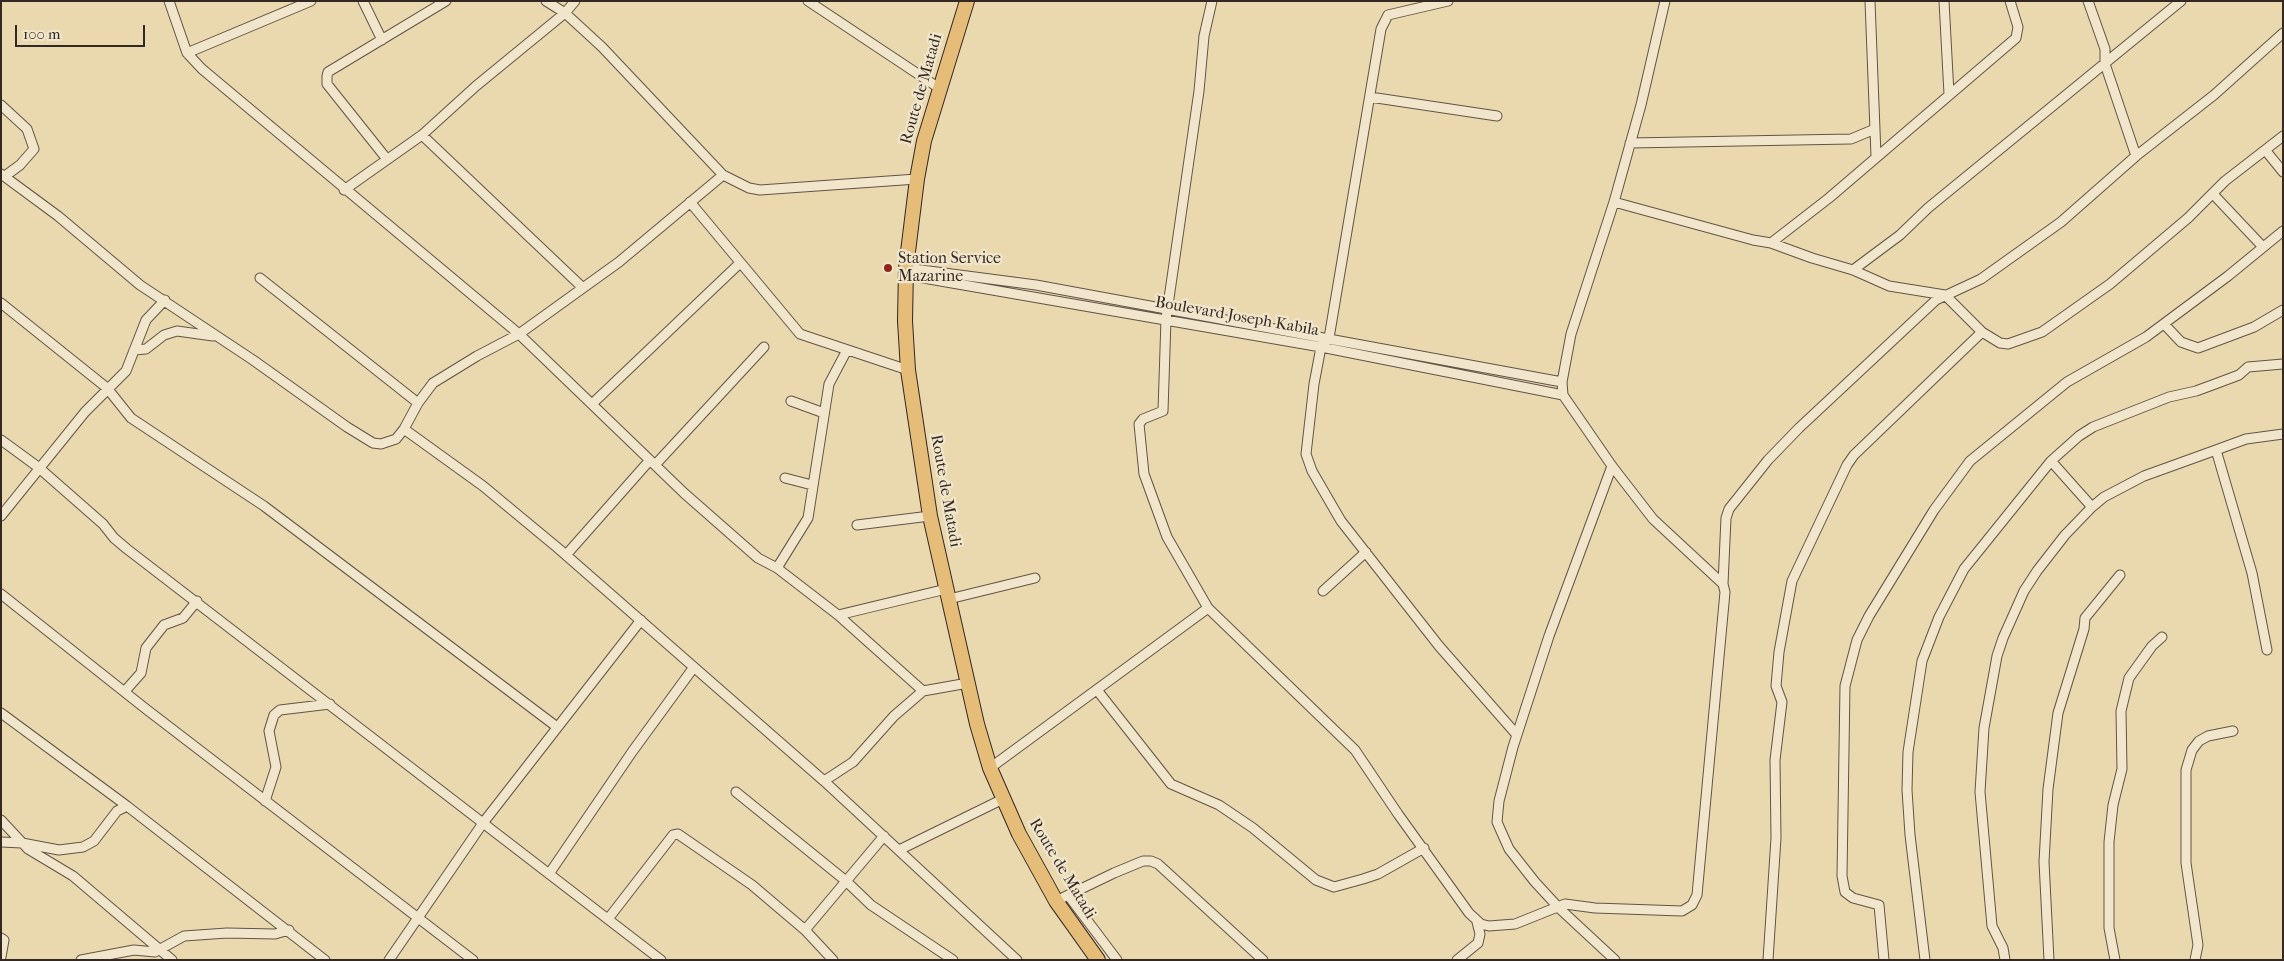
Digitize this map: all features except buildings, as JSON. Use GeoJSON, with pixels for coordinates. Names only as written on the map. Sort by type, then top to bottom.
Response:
{"type":"FeatureCollection","features":[{"type":"Feature","properties":{"kind":"highway","name":"Route de Matadi"},"geometry":{"type":"LineString","coordinates":[[967,1],[924,141],[917,179],[906,272],[905,321],[908,370],[930,516],[977,724],[990,768],[1002,799],[1098,960]]}},
{"type":"Feature","properties":{"kind":"street"},"geometry":{"type":"LineString","coordinates":[[169,1],[187,53],[235,99],[519,334],[653,463],[758,558],[777,568],[838,615],[923,691]]}},
{"type":"Feature","properties":{"kind":"street"},"geometry":{"type":"LineString","coordinates":[[187,53],[311,1]]}},
{"type":"Feature","properties":{"kind":"street"},"geometry":{"type":"LineString","coordinates":[[363,1],[382,40]]}},
{"type":"Feature","properties":{"kind":"street"},"geometry":{"type":"LineString","coordinates":[[386,158],[327,84],[328,72],[446,1]]}},
{"type":"Feature","properties":{"kind":"street"},"geometry":{"type":"LineString","coordinates":[[546,1],[565,13],[602,47],[723,176],[749,188],[760,190],[917,179]]}},
{"type":"Feature","properties":{"kind":"street"},"geometry":{"type":"LineString","coordinates":[[344,190],[386,158],[422,135],[476,86],[565,13],[575,1]]}},
{"type":"Feature","properties":{"kind":"street"},"geometry":{"type":"LineString","coordinates":[[808,1],[939,88]]}},
{"type":"Feature","properties":{"kind":"street"},"geometry":{"type":"LineString","coordinates":[[1212,1],[1204,36],[1199,90],[1166,319],[1163,411],[1144,419],[1139,424],[1144,474],[1167,537],[1208,608],[1355,750],[1477,922],[1484,926],[1516,924],[1565,904],[1595,908],[1682,911],[1692,905],[1697,895],[1725,592],[1723,584],[1726,518],[1729,509],[1768,460],[1799,428],[1936,300],[1981,279],[2061,222],[2136,156],[2214,95],[2283,33]]}},
{"type":"Feature","properties":{"kind":"street"},"geometry":{"type":"LineString","coordinates":[[1448,1],[1388,15],[1381,29],[1329,338],[1321,347],[1314,384],[1306,454],[1312,471],[1341,521],[1438,646],[1517,735]]}},
{"type":"Feature","properties":{"kind":"street"},"geometry":{"type":"LineString","coordinates":[[1665,1],[1614,202],[1571,334],[1562,382],[1563,395],[1612,466],[1653,519],[1723,584]]}},
{"type":"Feature","properties":{"kind":"street"},"geometry":{"type":"LineString","coordinates":[[1870,1],[1876,156]]}},
{"type":"Feature","properties":{"kind":"street"},"geometry":{"type":"LineString","coordinates":[[1944,1],[1949,94]]}},
{"type":"Feature","properties":{"kind":"street"},"geometry":{"type":"LineString","coordinates":[[1770,243],[1829,198],[2016,38],[2018,27],[2010,1]]}},
{"type":"Feature","properties":{"kind":"street"},"geometry":{"type":"LineString","coordinates":[[2088,1],[2105,49],[2105,64],[2136,156]]}},
{"type":"Feature","properties":{"kind":"street"},"geometry":{"type":"LineString","coordinates":[[1853,270],[1900,235],[1928,208],[2181,1]]}},
{"type":"Feature","properties":{"kind":"street"},"geometry":{"type":"LineString","coordinates":[[1370,96],[1497,116]]}},
{"type":"Feature","properties":{"kind":"street"},"geometry":{"type":"LineString","coordinates":[[1,106],[27,129],[34,149],[20,165],[3,175],[58,216],[127,276],[165,300],[346,428],[373,443],[389,443],[404,430],[418,403],[433,383],[477,356],[519,334],[619,262],[723,176]]}},
{"type":"Feature","properties":{"kind":"street"},"geometry":{"type":"LineString","coordinates":[[1630,143],[1851,139],[1875,129]]}},
{"type":"Feature","properties":{"kind":"street"},"geometry":{"type":"LineString","coordinates":[[422,135],[582,287]]}},
{"type":"Feature","properties":{"kind":"street"},"geometry":{"type":"LineString","coordinates":[[1614,202],[1770,243],[1853,270],[1889,286],[1945,295],[1982,332],[1995,341],[2008,344],[2042,332],[2125,272],[2213,194],[2225,181],[2283,136]]}},
{"type":"Feature","properties":{"kind":"street"},"geometry":{"type":"LineString","coordinates":[[2266,151],[2283,172]]}},
{"type":"Feature","properties":{"kind":"street"},"geometry":{"type":"LineString","coordinates":[[2213,194],[2263,247]]}},
{"type":"Feature","properties":{"kind":"street"},"geometry":{"type":"LineString","coordinates":[[690,202],[800,334],[908,370]]}},
{"type":"Feature","properties":{"kind":"street"},"geometry":{"type":"LineString","coordinates":[[1884,960],[1879,906],[1853,898],[1845,892],[1842,876],[1845,686],[1857,640],[1869,616],[1934,510],[1970,461],[2067,382],[2146,337],[2283,230]]}},
{"type":"Feature","properties":{"kind":"street"},"geometry":{"type":"LineString","coordinates":[[592,404],[740,263]]}},
{"type":"Feature","properties":{"kind":"street","name":"Boulevard Joseph Kabila"},"geometry":{"type":"LineString","coordinates":[[906,272],[1036,284],[1562,382]]}},
{"type":"Feature","properties":{"kind":"street","name":"Boulevard Joseph Kabila"},"geometry":{"type":"LineString","coordinates":[[906,272],[1321,347],[1563,395]]}},
{"type":"Feature","properties":{"kind":"street"},"geometry":{"type":"LineString","coordinates":[[260,278],[418,403]]}},
{"type":"Feature","properties":{"kind":"street"},"geometry":{"type":"LineString","coordinates":[[1,516],[38,468],[107,388],[126,371],[146,320],[165,300]]}},
{"type":"Feature","properties":{"kind":"street"},"geometry":{"type":"LineString","coordinates":[[1,303],[107,388],[131,418],[264,506],[557,727]]}},
{"type":"Feature","properties":{"kind":"street"},"geometry":{"type":"LineString","coordinates":[[2164,324],[2181,342],[2198,348],[2254,327],[2283,310]]}},
{"type":"Feature","properties":{"kind":"street"},"geometry":{"type":"LineString","coordinates":[[134,350],[146,349],[164,335],[177,331],[218,337]]}},
{"type":"Feature","properties":{"kind":"street"},"geometry":{"type":"LineString","coordinates":[[1768,960],[1776,838],[1775,760],[1782,702],[1776,686],[1779,652],[1792,581],[1847,465],[1854,455],[1982,332]]}},
{"type":"Feature","properties":{"kind":"street"},"geometry":{"type":"LineString","coordinates":[[566,555],[764,347]]}},
{"type":"Feature","properties":{"kind":"street"},"geometry":{"type":"LineString","coordinates":[[777,568],[808,518],[830,384],[847,350]]}},
{"type":"Feature","properties":{"kind":"street"},"geometry":{"type":"LineString","coordinates":[[1925,960],[1907,790],[1908,752],[1922,661],[1939,617],[1964,569],[2051,461],[2069,443],[2093,427],[2169,397],[2196,391],[2215,384],[2257,364],[2283,364]]}},
{"type":"Feature","properties":{"kind":"street"},"geometry":{"type":"LineString","coordinates":[[791,401],[824,413]]}},
{"type":"Feature","properties":{"kind":"street"},"geometry":{"type":"LineString","coordinates":[[404,430],[483,486],[566,555],[824,781],[1017,960]]}},
{"type":"Feature","properties":{"kind":"street"},"geometry":{"type":"LineString","coordinates":[[2005,960],[2003,948],[1992,926],[1980,810],[1984,728],[1997,656],[2024,591],[2065,535],[2092,507],[2112,492],[2144,476],[2216,450],[2246,440],[2283,434]]}},
{"type":"Feature","properties":{"kind":"street"},"geometry":{"type":"LineString","coordinates":[[1,440],[38,468],[103,524],[114,538],[127,549],[661,960]]}},
{"type":"Feature","properties":{"kind":"street"},"geometry":{"type":"LineString","coordinates":[[2216,450],[2252,573],[2266,650]]}},
{"type":"Feature","properties":{"kind":"street"},"geometry":{"type":"LineString","coordinates":[[2051,461],[2092,507]]}},
{"type":"Feature","properties":{"kind":"street"},"geometry":{"type":"LineString","coordinates":[[1612,466],[1549,636],[1517,735],[1499,802],[1497,822],[1509,849],[1559,908],[1615,960]]}},
{"type":"Feature","properties":{"kind":"street"},"geometry":{"type":"LineString","coordinates":[[785,478],[812,485]]}},
{"type":"Feature","properties":{"kind":"street"},"geometry":{"type":"LineString","coordinates":[[856,525],[930,516]]}},
{"type":"Feature","properties":{"kind":"street"},"geometry":{"type":"LineString","coordinates":[[1323,592],[1366,552]]}},
{"type":"Feature","properties":{"kind":"street"},"geometry":{"type":"LineString","coordinates":[[2049,960],[2044,862],[2048,789],[2058,713],[2084,629],[2085,618],[2120,575]]}},
{"type":"Feature","properties":{"kind":"street"},"geometry":{"type":"LineString","coordinates":[[838,615],[1035,578]]}},
{"type":"Feature","properties":{"kind":"street"},"geometry":{"type":"LineString","coordinates":[[1,594],[472,960]]}},
{"type":"Feature","properties":{"kind":"street"},"geometry":{"type":"LineString","coordinates":[[125,691],[141,673],[146,648],[164,625],[182,618],[196,601]]}},
{"type":"Feature","properties":{"kind":"street"},"geometry":{"type":"LineString","coordinates":[[990,768],[1208,608]]}},
{"type":"Feature","properties":{"kind":"street"},"geometry":{"type":"LineString","coordinates":[[389,960],[483,823],[641,620]]}},
{"type":"Feature","properties":{"kind":"street"},"geometry":{"type":"LineString","coordinates":[[2115,960],[2110,928],[2109,842],[2113,805],[2122,769],[2122,711],[2129,678],[2148,652],[2162,637]]}},
{"type":"Feature","properties":{"kind":"street"},"geometry":{"type":"LineString","coordinates":[[549,874],[632,752],[694,667]]}},
{"type":"Feature","properties":{"kind":"street"},"geometry":{"type":"LineString","coordinates":[[824,781],[853,762],[894,716],[923,691],[968,683]]}},
{"type":"Feature","properties":{"kind":"street"},"geometry":{"type":"LineString","coordinates":[[1097,690],[1171,784],[1219,805],[1253,828],[1316,880],[1334,887],[1363,879],[1378,874],[1424,848]]}},
{"type":"Feature","properties":{"kind":"street"},"geometry":{"type":"LineString","coordinates":[[265,801],[276,767],[269,731],[274,715],[280,710],[330,704]]}},
{"type":"Feature","properties":{"kind":"street"},"geometry":{"type":"LineString","coordinates":[[1,713],[127,806],[205,868],[289,930],[325,960]]}},
{"type":"Feature","properties":{"kind":"street"},"geometry":{"type":"LineString","coordinates":[[2195,960],[2198,945],[2186,863],[2186,770],[2192,750],[2199,741],[2208,736],[2233,731]]}},
{"type":"Feature","properties":{"kind":"street"},"geometry":{"type":"LineString","coordinates":[[736,792],[846,881],[871,905],[953,960]]}},
{"type":"Feature","properties":{"kind":"street"},"geometry":{"type":"LineString","coordinates":[[899,850],[1002,799]]}},
{"type":"Feature","properties":{"kind":"street"},"geometry":{"type":"LineString","coordinates":[[1,842],[22,843],[59,850],[83,847],[94,841],[117,811],[127,806]]}},
{"type":"Feature","properties":{"kind":"street"},"geometry":{"type":"LineString","coordinates":[[1,820],[28,849],[73,876],[172,960]]}},
{"type":"Feature","properties":{"kind":"street"},"geometry":{"type":"LineString","coordinates":[[608,919],[673,835],[678,834],[752,885],[804,930],[833,960]]}},
{"type":"Feature","properties":{"kind":"street"},"geometry":{"type":"LineString","coordinates":[[804,930],[884,836]]}},
{"type":"Feature","properties":{"kind":"street"},"geometry":{"type":"LineString","coordinates":[[1117,960],[1062,898],[1143,861],[1151,861],[1158,864],[1264,960]]}},
{"type":"Feature","properties":{"kind":"street"},"geometry":{"type":"LineString","coordinates":[[1457,960],[1478,943],[1480,938],[1477,922]]}},
{"type":"Feature","properties":{"kind":"street"},"geometry":{"type":"LineString","coordinates":[[81,960],[134,950],[155,952],[184,936],[227,933],[275,934],[289,930]]}},
{"type":"Feature","properties":{"kind":"street"},"geometry":{"type":"LineString","coordinates":[[1,938],[4,940],[1,958]]}},
{"type":"Feature","properties":{"kind":"place","name":"Station Service Mazarine"},"geometry":{"type":"Point","coordinates":[888,268]}}]}
